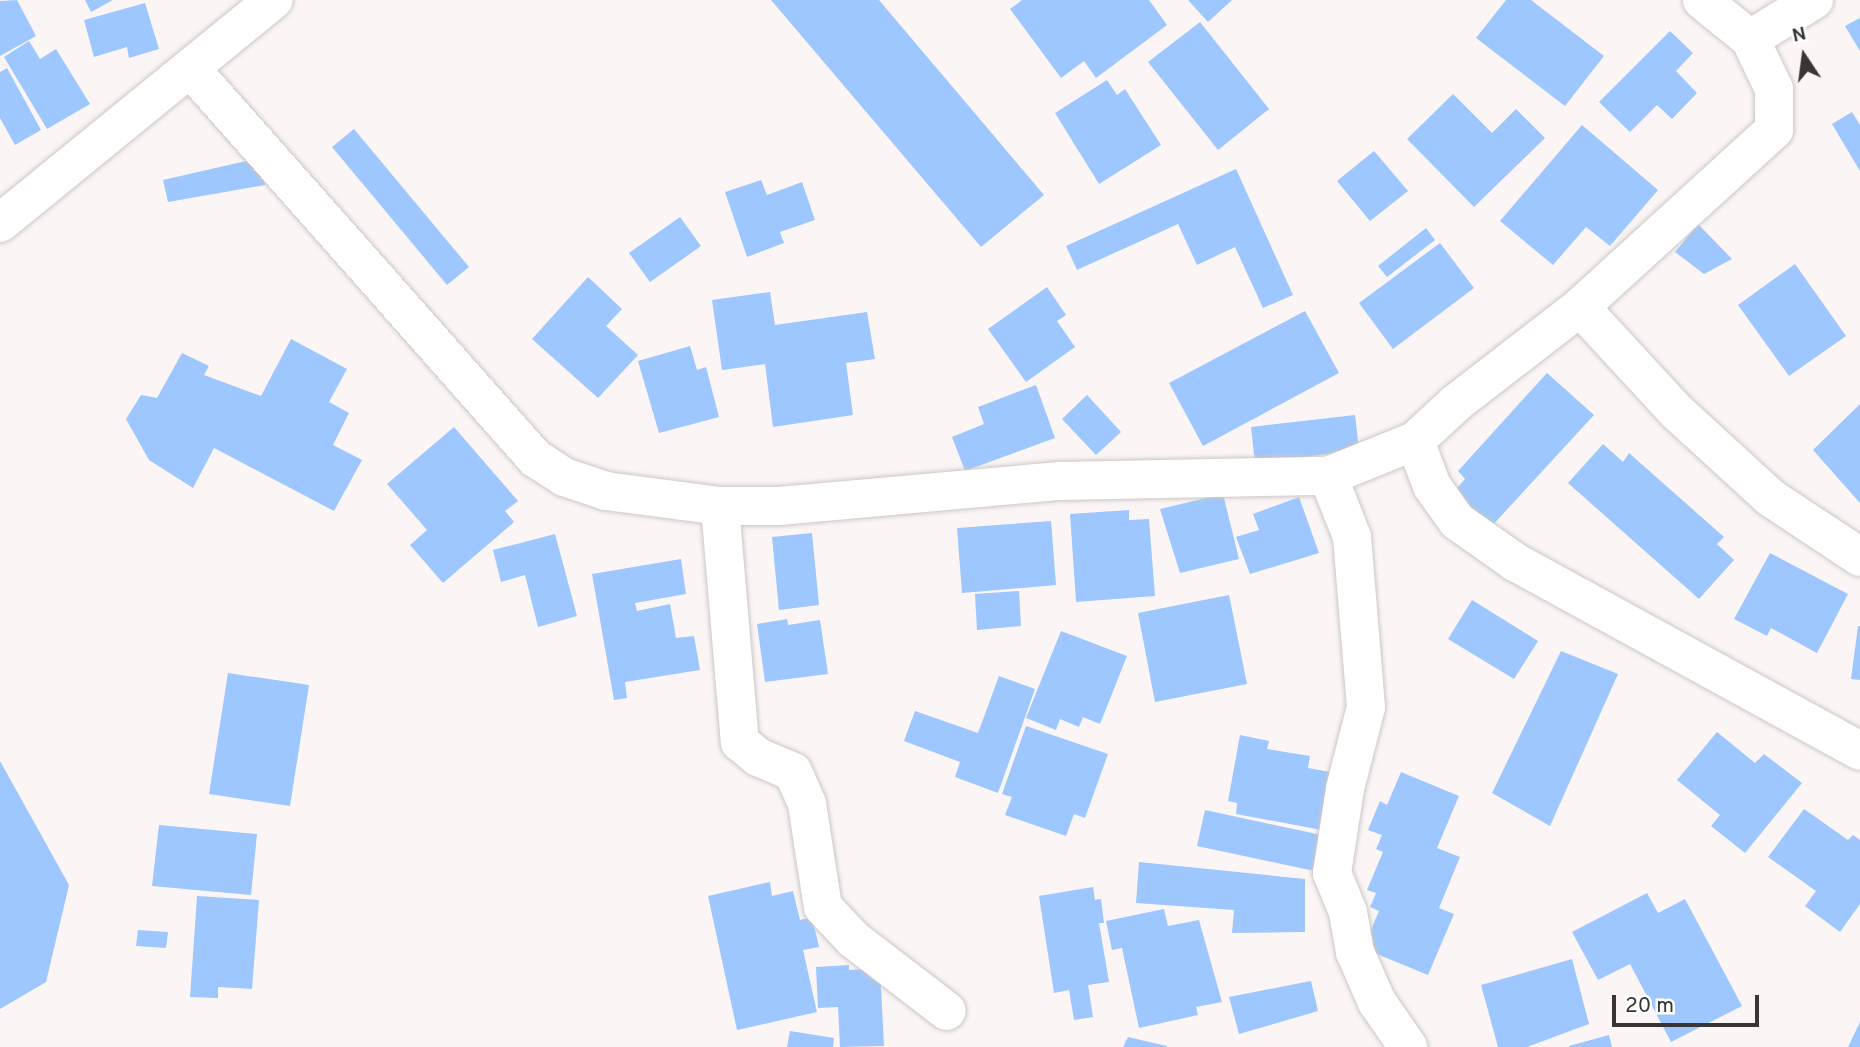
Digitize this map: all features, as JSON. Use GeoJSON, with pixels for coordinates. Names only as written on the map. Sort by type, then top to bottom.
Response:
{"type":"FeatureCollection","features":[{"type":"Feature","properties":{"kind":"street"},"geometry":{"type":"LineString","coordinates":[[190,68],[535,458],[564,477],[606,491],[720,506],[835,502],[1073,480],[1328,476],[1415,441],[1456,403],[1580,307],[1774,130],[1774,89],[1750,39],[1702,0]]}},
{"type":"Feature","properties":{"kind":"street"},"geometry":{"type":"LineString","coordinates":[[1750,39],[1814,0]]}},
{"type":"Feature","properties":{"kind":"street"},"geometry":{"type":"LineString","coordinates":[[0,223],[190,68],[265,2]]}},
{"type":"Feature","properties":{"kind":"street"},"geometry":{"type":"LineString","coordinates":[[1580,307],[1677,412],[1771,498],[1860,556]]}},
{"type":"Feature","properties":{"kind":"street"},"geometry":{"type":"LineString","coordinates":[[1415,441],[1432,486],[1457,521],[1515,562],[1860,751]]}},
{"type":"Feature","properties":{"kind":"street"},"geometry":{"type":"LineString","coordinates":[[1328,476],[1353,537],[1366,708],[1345,789],[1332,873],[1348,912],[1356,953],[1377,1002],[1408,1047]]}},
{"type":"Feature","properties":{"kind":"street"},"geometry":{"type":"LineString","coordinates":[[720,506],[740,741],[758,757],[793,772],[807,804],[823,907],[853,939],[947,1011]]}},
{"type":"Feature","properties":{"kind":"building"},"geometry":{"type":"Polygon","coordinates":[[[17,0],[36,36],[0,56],[0,1],[17,0]]]}},
{"type":"Feature","properties":{"kind":"building"},"geometry":{"type":"Polygon","coordinates":[[[85,0],[113,0],[91,12],[85,0]]]}},
{"type":"Feature","properties":{"kind":"building"},"geometry":{"type":"Polygon","coordinates":[[[771,0],[879,0],[1044,195],[981,247],[771,0]]]}},
{"type":"Feature","properties":{"kind":"building"},"geometry":{"type":"Polygon","coordinates":[[[1022,0],[1149,0],[1167,25],[1096,78],[1084,61],[1061,78],[1010,9],[1022,0]]]}},
{"type":"Feature","properties":{"kind":"building"},"geometry":{"type":"Polygon","coordinates":[[[1188,0],[1232,0],[1208,22],[1188,0]]]}},
{"type":"Feature","properties":{"kind":"building"},"geometry":{"type":"Polygon","coordinates":[[[1506,0],[1531,0],[1604,56],[1565,106],[1476,38],[1506,0]]]}},
{"type":"Feature","properties":{"kind":"building"},"geometry":{"type":"Polygon","coordinates":[[[145,3],[159,49],[129,58],[127,47],[94,57],[84,20],[145,3]]]}},
{"type":"Feature","properties":{"kind":"building"},"geometry":{"type":"Polygon","coordinates":[[[1860,18],[1860,51],[1845,26],[1860,18]]]}},
{"type":"Feature","properties":{"kind":"building"},"geometry":{"type":"Polygon","coordinates":[[[1200,22],[1269,109],[1218,150],[1148,62],[1200,22]]]}},
{"type":"Feature","properties":{"kind":"building"},"geometry":{"type":"Polygon","coordinates":[[[1670,31],[1693,53],[1676,71],[1697,93],[1672,119],[1657,105],[1630,132],[1599,102],[1670,31]]]}},
{"type":"Feature","properties":{"kind":"building"},"geometry":{"type":"Polygon","coordinates":[[[29,41],[40,59],[56,49],[90,104],[47,129],[4,57],[29,41]]]}},
{"type":"Feature","properties":{"kind":"building"},"geometry":{"type":"Polygon","coordinates":[[[7,68],[41,130],[15,145],[0,118],[0,72],[7,68]]]}},
{"type":"Feature","properties":{"kind":"building"},"geometry":{"type":"Polygon","coordinates":[[[1107,80],[1117,95],[1125,89],[1161,145],[1099,184],[1055,113],[1107,80]]]}},
{"type":"Feature","properties":{"kind":"building"},"geometry":{"type":"Polygon","coordinates":[[[1453,94],[1492,133],[1516,109],[1545,138],[1474,207],[1407,139],[1453,94]]]}},
{"type":"Feature","properties":{"kind":"building"},"geometry":{"type":"Polygon","coordinates":[[[1852,112],[1860,125],[1860,171],[1832,124],[1852,112]]]}},
{"type":"Feature","properties":{"kind":"building"},"geometry":{"type":"Polygon","coordinates":[[[1582,125],[1658,190],[1610,246],[1586,227],[1553,265],[1500,221],[1582,125]]]}},
{"type":"Feature","properties":{"kind":"building"},"geometry":{"type":"Polygon","coordinates":[[[354,129],[469,267],[447,285],[332,147],[354,129]]]}},
{"type":"Feature","properties":{"kind":"building"},"geometry":{"type":"Polygon","coordinates":[[[1374,151],[1408,191],[1370,221],[1337,181],[1374,151]]]}},
{"type":"Feature","properties":{"kind":"building"},"geometry":{"type":"Polygon","coordinates":[[[259,158],[265,185],[168,202],[163,180],[259,158]]]}},
{"type":"Feature","properties":{"kind":"building"},"geometry":{"type":"Polygon","coordinates":[[[1236,169],[1293,295],[1263,308],[1235,247],[1197,265],[1178,224],[1077,270],[1066,246],[1236,169]]]}},
{"type":"Feature","properties":{"kind":"building"},"geometry":{"type":"Polygon","coordinates":[[[761,180],[767,195],[802,182],[815,220],[780,232],[784,243],[747,257],[725,192],[761,180]]]}},
{"type":"Feature","properties":{"kind":"building"},"geometry":{"type":"Polygon","coordinates":[[[680,217],[701,246],[650,282],[629,253],[680,217]]]}},
{"type":"Feature","properties":{"kind":"building"},"geometry":{"type":"Polygon","coordinates":[[[1698,224],[1732,259],[1704,274],[1675,252],[1698,224]]]}},
{"type":"Feature","properties":{"kind":"building"},"geometry":{"type":"Polygon","coordinates":[[[1426,228],[1435,240],[1387,277],[1378,266],[1426,228]]]}},
{"type":"Feature","properties":{"kind":"building"},"geometry":{"type":"Polygon","coordinates":[[[1440,243],[1474,288],[1393,349],[1359,303],[1440,243]]]}},
{"type":"Feature","properties":{"kind":"building"},"geometry":{"type":"Polygon","coordinates":[[[1795,264],[1846,336],[1789,376],[1738,305],[1795,264]]]}},
{"type":"Feature","properties":{"kind":"building"},"geometry":{"type":"Polygon","coordinates":[[[588,277],[622,309],[606,326],[638,355],[598,398],[532,339],[588,277]]]}},
{"type":"Feature","properties":{"kind":"building"},"geometry":{"type":"Polygon","coordinates":[[[1047,287],[1066,315],[1057,321],[1075,347],[1026,382],[988,329],[1047,287]]]}},
{"type":"Feature","properties":{"kind":"building"},"geometry":{"type":"Polygon","coordinates":[[[770,292],[775,325],[867,312],[875,359],[846,363],[853,415],[773,427],[765,364],[722,370],[712,300],[770,292]]]}},
{"type":"Feature","properties":{"kind":"building"},"geometry":{"type":"Polygon","coordinates":[[[1305,311],[1339,373],[1203,446],[1169,383],[1305,311]]]}},
{"type":"Feature","properties":{"kind":"building"},"geometry":{"type":"Polygon","coordinates":[[[291,339],[347,369],[329,402],[349,413],[333,445],[362,460],[334,511],[214,448],[193,488],[149,460],[126,419],[141,395],[157,398],[182,353],[209,366],[204,375],[261,396],[291,339]]]}},
{"type":"Feature","properties":{"kind":"building"},"geometry":{"type":"Polygon","coordinates":[[[690,346],[697,370],[706,367],[719,417],[659,433],[638,361],[690,346]]]}},
{"type":"Feature","properties":{"kind":"building"},"geometry":{"type":"Polygon","coordinates":[[[1547,373],[1594,415],[1490,528],[1452,494],[1465,479],[1458,471],[1547,373]]]}},
{"type":"Feature","properties":{"kind":"building"},"geometry":{"type":"Polygon","coordinates":[[[1036,385],[1055,438],[965,471],[952,437],[984,424],[978,407],[1036,385]]]}},
{"type":"Feature","properties":{"kind":"building"},"geometry":{"type":"Polygon","coordinates":[[[1087,395],[1121,432],[1096,455],[1062,419],[1087,395]]]}},
{"type":"Feature","properties":{"kind":"building"},"geometry":{"type":"Polygon","coordinates":[[[1860,404],[1860,503],[1813,450],[1860,404]]]}},
{"type":"Feature","properties":{"kind":"building"},"geometry":{"type":"Polygon","coordinates":[[[1355,415],[1359,450],[1255,463],[1251,427],[1355,415]]]}},
{"type":"Feature","properties":{"kind":"building"},"geometry":{"type":"Polygon","coordinates":[[[454,427],[518,501],[505,511],[514,522],[443,583],[410,545],[427,530],[387,484],[454,427]]]}},
{"type":"Feature","properties":{"kind":"building"},"geometry":{"type":"Polygon","coordinates":[[[1603,444],[1623,462],[1629,453],[1724,537],[1717,544],[1734,560],[1699,599],[1568,483],[1603,444]]]}},
{"type":"Feature","properties":{"kind":"building"},"geometry":{"type":"Polygon","coordinates":[[[1223,494],[1239,559],[1180,573],[1160,509],[1223,494]]]}},
{"type":"Feature","properties":{"kind":"building"},"geometry":{"type":"Polygon","coordinates":[[[1299,497],[1319,553],[1250,574],[1236,537],[1259,530],[1253,514],[1299,497]]]}},
{"type":"Feature","properties":{"kind":"building"},"geometry":{"type":"Polygon","coordinates":[[[1129,510],[1129,520],[1149,519],[1155,596],[1076,602],[1070,514],[1129,510]]]}},
{"type":"Feature","properties":{"kind":"building"},"geometry":{"type":"Polygon","coordinates":[[[1051,521],[1056,585],[962,593],[957,528],[1051,521]]]}},
{"type":"Feature","properties":{"kind":"building"},"geometry":{"type":"Polygon","coordinates":[[[812,533],[819,605],[779,610],[772,537],[812,533]]]}},
{"type":"Feature","properties":{"kind":"building"},"geometry":{"type":"Polygon","coordinates":[[[555,534],[577,616],[538,627],[525,575],[501,582],[493,550],[555,534]]]}},
{"type":"Feature","properties":{"kind":"building"},"geometry":{"type":"Polygon","coordinates":[[[1770,553],[1848,594],[1817,653],[1771,628],[1767,636],[1734,619],[1770,553]]]}},
{"type":"Feature","properties":{"kind":"building"},"geometry":{"type":"Polygon","coordinates":[[[681,559],[686,594],[635,603],[637,611],[670,604],[676,638],[694,636],[700,670],[625,682],[627,698],[614,700],[592,574],[681,559]]]}},
{"type":"Feature","properties":{"kind":"building"},"geometry":{"type":"Polygon","coordinates":[[[1019,591],[1021,626],[977,630],[975,594],[1019,591]]]}},
{"type":"Feature","properties":{"kind":"building"},"geometry":{"type":"Polygon","coordinates":[[[1229,595],[1247,684],[1155,702],[1138,613],[1229,595]]]}},
{"type":"Feature","properties":{"kind":"building"},"geometry":{"type":"Polygon","coordinates":[[[1472,600],[1538,641],[1514,679],[1448,639],[1472,600]]]}},
{"type":"Feature","properties":{"kind":"building"},"geometry":{"type":"Polygon","coordinates":[[[787,619],[788,625],[820,620],[828,674],[765,682],[757,624],[787,619]]]}},
{"type":"Feature","properties":{"kind":"building"},"geometry":{"type":"Polygon","coordinates":[[[1860,626],[1860,680],[1851,679],[1860,626]]]}},
{"type":"Feature","properties":{"kind":"building"},"geometry":{"type":"Polygon","coordinates":[[[1061,631],[1127,656],[1100,724],[1083,717],[1079,727],[1060,719],[1056,730],[1026,718],[1061,631]]]}},
{"type":"Feature","properties":{"kind":"building"},"geometry":{"type":"Polygon","coordinates":[[[1561,651],[1618,674],[1550,826],[1492,793],[1561,651]]]}},
{"type":"Feature","properties":{"kind":"building"},"geometry":{"type":"Polygon","coordinates":[[[228,673],[309,685],[290,806],[209,794],[228,673]]]}},
{"type":"Feature","properties":{"kind":"building"},"geometry":{"type":"Polygon","coordinates":[[[999,676],[1035,689],[998,793],[955,777],[960,762],[904,741],[915,711],[978,733],[999,676]]]}},
{"type":"Feature","properties":{"kind":"building"},"geometry":{"type":"Polygon","coordinates":[[[1026,726],[1108,754],[1085,818],[1074,814],[1066,836],[1005,815],[1012,797],[1002,794],[1026,726]]]}},
{"type":"Feature","properties":{"kind":"building"},"geometry":{"type":"Polygon","coordinates":[[[1717,732],[1755,763],[1764,754],[1802,783],[1745,853],[1711,826],[1720,815],[1677,780],[1717,732]]]}},
{"type":"Feature","properties":{"kind":"building"},"geometry":{"type":"Polygon","coordinates":[[[1240,735],[1269,741],[1267,749],[1310,756],[1308,768],[1330,772],[1327,831],[1236,814],[1237,803],[1228,801],[1240,735]]]}},
{"type":"Feature","properties":{"kind":"building"},"geometry":{"type":"Polygon","coordinates":[[[0,761],[69,885],[46,982],[0,1009],[0,761]]]}},
{"type":"Feature","properties":{"kind":"building"},"geometry":{"type":"Polygon","coordinates":[[[1401,772],[1459,796],[1437,848],[1460,857],[1439,908],[1454,914],[1428,975],[1355,945],[1370,932],[1379,911],[1370,907],[1376,893],[1367,890],[1383,852],[1376,849],[1382,835],[1368,830],[1380,801],[1387,805],[1401,772]]]}},
{"type":"Feature","properties":{"kind":"building"},"geometry":{"type":"Polygon","coordinates":[[[1804,809],[1848,840],[1853,835],[1860,840],[1860,904],[1840,932],[1805,906],[1816,891],[1768,857],[1804,809]]]}},
{"type":"Feature","properties":{"kind":"building"},"geometry":{"type":"Polygon","coordinates":[[[1205,810],[1326,836],[1319,872],[1197,846],[1205,810]]]}},
{"type":"Feature","properties":{"kind":"building"},"geometry":{"type":"Polygon","coordinates":[[[159,825],[257,834],[251,895],[152,886],[159,825]]]}},
{"type":"Feature","properties":{"kind":"building"},"geometry":{"type":"Polygon","coordinates":[[[1139,862],[1305,879],[1305,932],[1232,933],[1234,910],[1136,903],[1139,862]]]}},
{"type":"Feature","properties":{"kind":"building"},"geometry":{"type":"Polygon","coordinates":[[[770,882],[772,896],[793,891],[800,920],[812,917],[819,947],[803,950],[817,1012],[737,1030],[708,896],[770,882]]]}},
{"type":"Feature","properties":{"kind":"building"},"geometry":{"type":"Polygon","coordinates":[[[1093,887],[1095,900],[1101,899],[1104,923],[1099,923],[1109,982],[1088,985],[1093,1017],[1074,1020],[1069,990],[1054,993],[1039,896],[1093,887]]]}},
{"type":"Feature","properties":{"kind":"building"},"geometry":{"type":"Polygon","coordinates":[[[1647,893],[1658,913],[1685,899],[1742,1006],[1671,1042],[1630,964],[1598,980],[1572,932],[1647,893]]]}},
{"type":"Feature","properties":{"kind":"building"},"geometry":{"type":"Polygon","coordinates":[[[197,896],[259,900],[252,989],[218,987],[218,998],[190,997],[197,896]]]}},
{"type":"Feature","properties":{"kind":"building"},"geometry":{"type":"Polygon","coordinates":[[[1164,909],[1168,926],[1199,920],[1222,1002],[1196,1007],[1198,1015],[1139,1028],[1122,948],[1112,950],[1106,921],[1164,909]]]}},
{"type":"Feature","properties":{"kind":"building"},"geometry":{"type":"Polygon","coordinates":[[[138,930],[168,932],[166,948],[136,946],[138,930]]]}},
{"type":"Feature","properties":{"kind":"building"},"geometry":{"type":"Polygon","coordinates":[[[1572,959],[1589,1024],[1527,1047],[1498,1047],[1481,985],[1572,959]]]}},
{"type":"Feature","properties":{"kind":"building"},"geometry":{"type":"Polygon","coordinates":[[[849,965],[849,970],[880,968],[884,1046],[840,1047],[838,1007],[818,1008],[816,967],[849,965]]]}},
{"type":"Feature","properties":{"kind":"building"},"geometry":{"type":"Polygon","coordinates":[[[1311,981],[1318,1011],[1239,1034],[1229,997],[1311,981]]]}},
{"type":"Feature","properties":{"kind":"building"},"geometry":{"type":"Polygon","coordinates":[[[1860,1022],[1860,1047],[1848,1047],[1860,1022]]]}},
{"type":"Feature","properties":{"kind":"building"},"geometry":{"type":"Polygon","coordinates":[[[790,1031],[834,1038],[833,1047],[787,1047],[790,1031]]]}},
{"type":"Feature","properties":{"kind":"building"},"geometry":{"type":"Polygon","coordinates":[[[1609,1035],[1612,1047],[1569,1047],[1569,1046],[1609,1035]]]}},
{"type":"Feature","properties":{"kind":"building"},"geometry":{"type":"Polygon","coordinates":[[[1128,1037],[1167,1046],[1167,1047],[1123,1047],[1128,1037]]]}}]}
